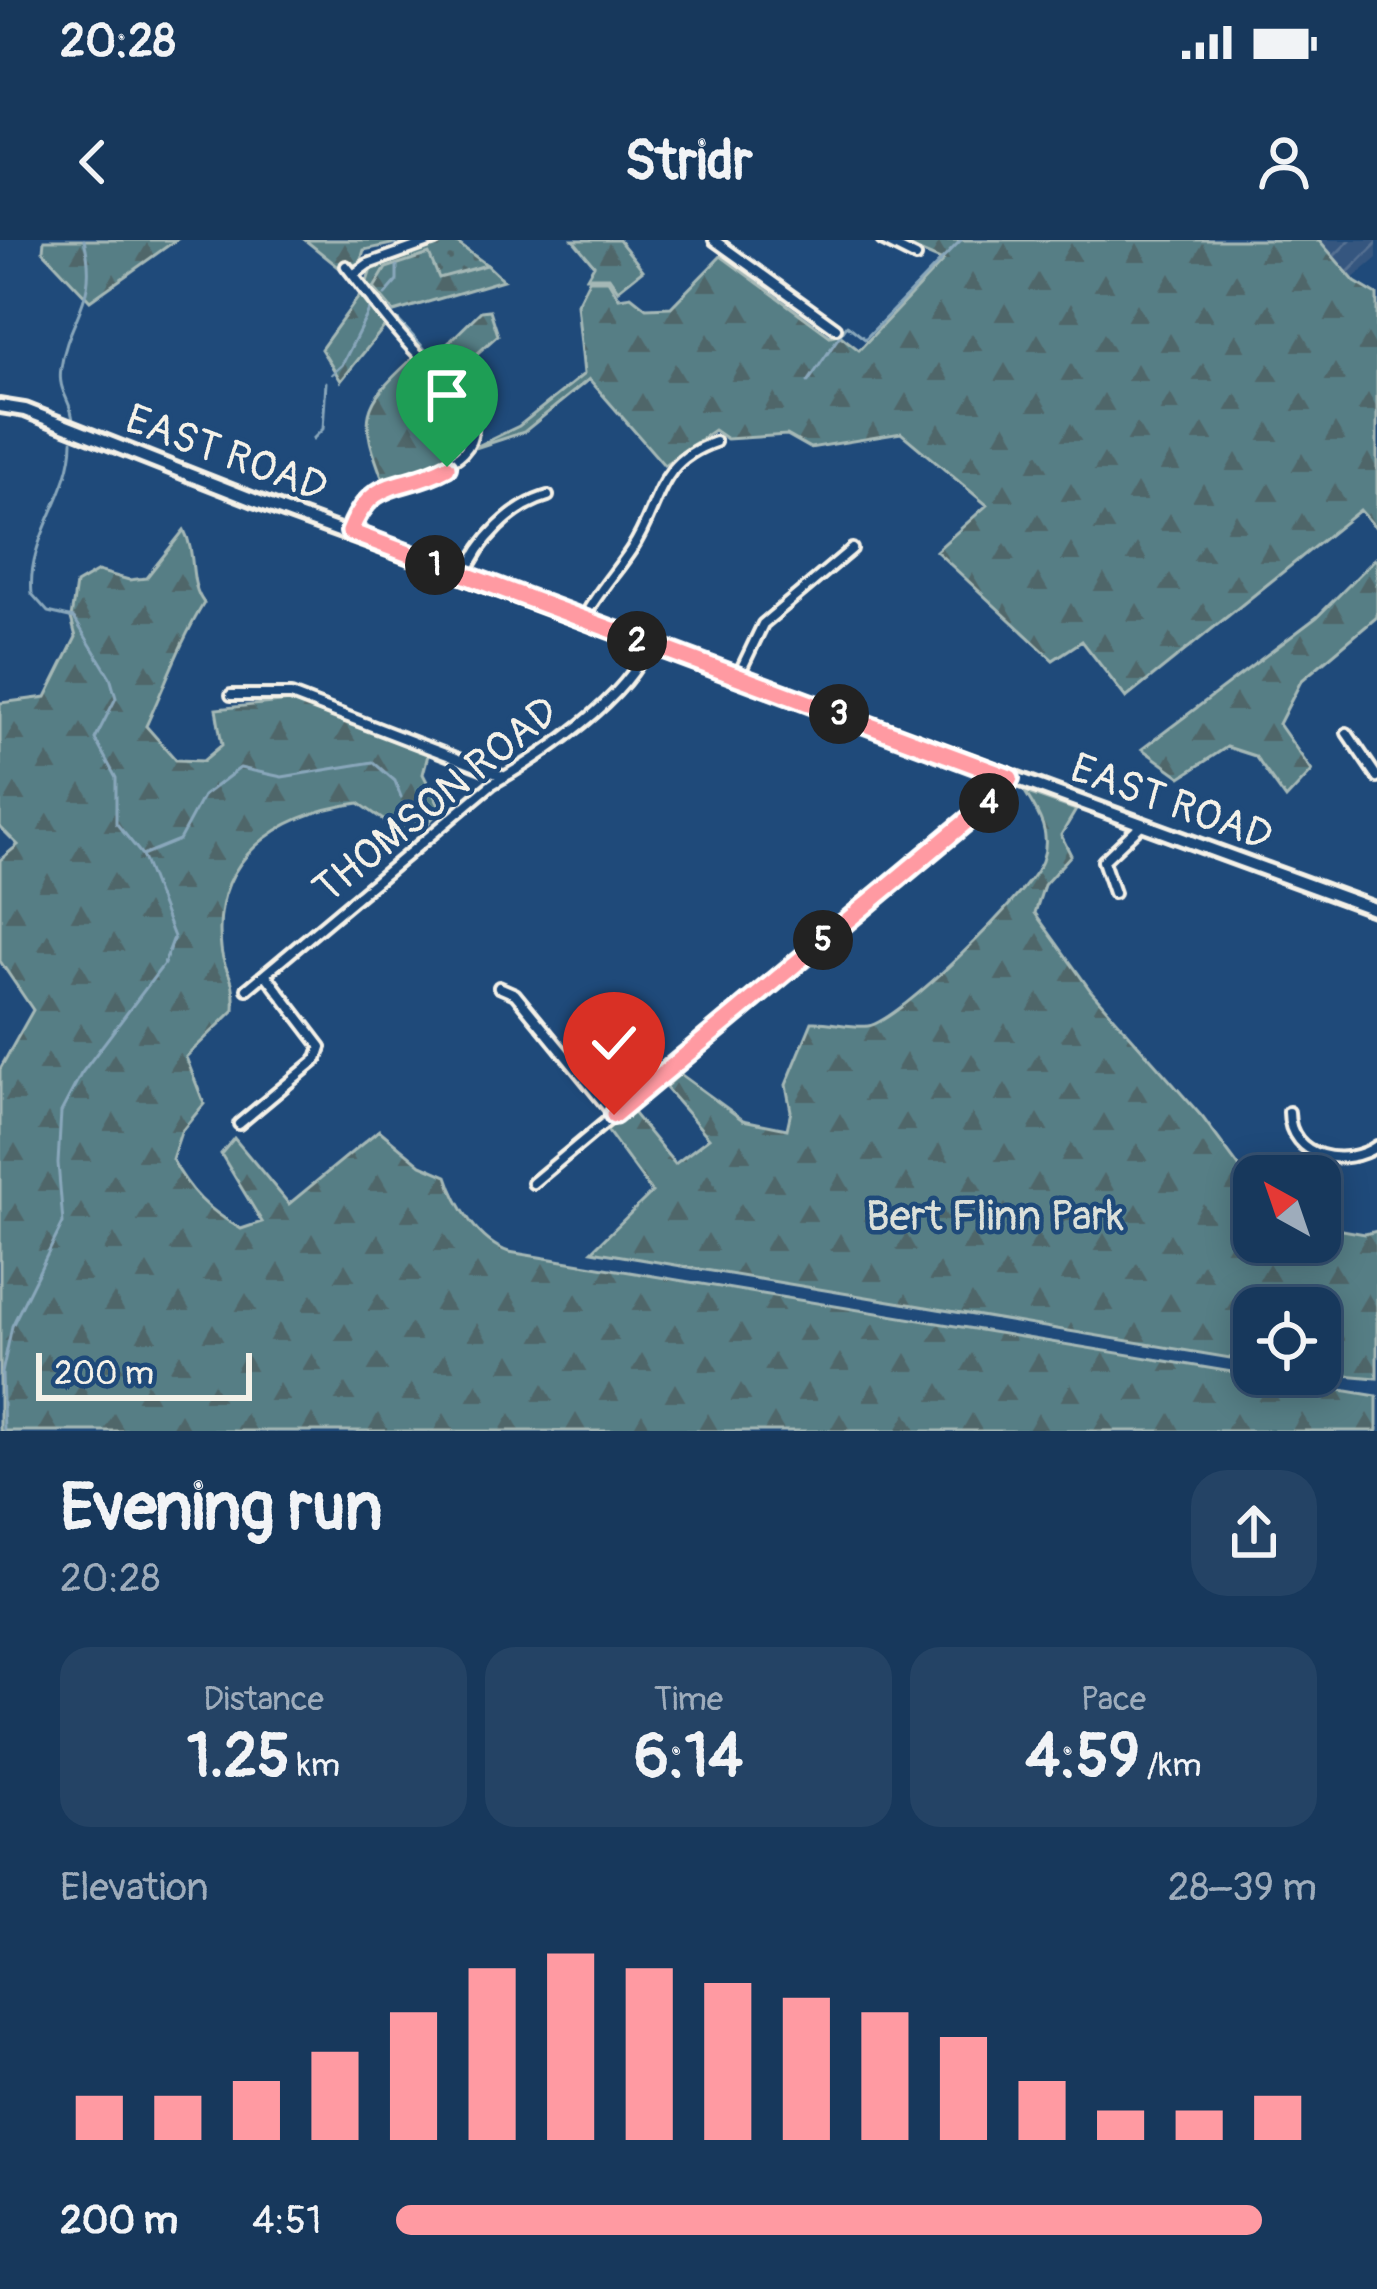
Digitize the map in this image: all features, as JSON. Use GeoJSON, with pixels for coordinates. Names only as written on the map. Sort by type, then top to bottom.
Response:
{"type":"FeatureCollection","features":[{"type":"Feature","properties":{"kind":"main road","name":"EAST ROAD"},"geometry":{"type":"LineString","coordinates":[[0,406],[1377,910]]}},
{"type":"Feature","properties":{"kind":"street"},"geometry":{"type":"LineString","coordinates":[[353,275],[368,264],[436,240]]}},
{"type":"Feature","properties":{"kind":"street"},"geometry":{"type":"LineString","coordinates":[[714,240],[836,328]]}},
{"type":"Feature","properties":{"kind":"street"},"geometry":{"type":"LineString","coordinates":[[882,240],[916,257]]}},
{"type":"Feature","properties":{"kind":"street"},"geometry":{"type":"LineString","coordinates":[[346,266],[411,347],[458,389],[470,424],[464,449],[452,463],[377,491],[360,508],[350,532]]}},
{"type":"Feature","properties":{"kind":"street"},"geometry":{"type":"LineString","coordinates":[[583,620],[639,537],[662,482],[701,447],[715,442]]}},
{"type":"Feature","properties":{"kind":"street"},"geometry":{"type":"LineString","coordinates":[[465,576],[480,544],[532,500],[548,496]]}},
{"type":"Feature","properties":{"kind":"street"},"geometry":{"type":"LineString","coordinates":[[738,676],[763,624],[852,549]]}},
{"type":"Feature","properties":{"kind":"street","name":"THOMSON ROAD"},"geometry":{"type":"LineString","coordinates":[[247,989],[629,680],[647,645]]}},
{"type":"Feature","properties":{"kind":"street"},"geometry":{"type":"LineString","coordinates":[[231,695],[291,695],[505,777]]}},
{"type":"Feature","properties":{"kind":"street"},"geometry":{"type":"LineString","coordinates":[[1346,733],[1377,777]]}},
{"type":"Feature","properties":{"kind":"street"},"geometry":{"type":"LineString","coordinates":[[533,1183],[1004,790],[1010,778]]}},
{"type":"Feature","properties":{"kind":"street"},"geometry":{"type":"LineString","coordinates":[[1114,893],[1103,861],[1142,824]]}},
{"type":"Feature","properties":{"kind":"street"},"geometry":{"type":"LineString","coordinates":[[239,1124],[317,1059],[321,1047],[266,975]]}},
{"type":"Feature","properties":{"kind":"street"},"geometry":{"type":"LineString","coordinates":[[499,987],[515,994],[614,1115]]}},
{"type":"Feature","properties":{"kind":"street"},"geometry":{"type":"LineString","coordinates":[[1289,1112],[1294,1133],[1322,1156],[1350,1159],[1377,1145]]}},
{"type":"Feature","properties":{"kind":"shaded area"},"geometry":{"type":"Polygon","coordinates":[[[1319,240],[1377,240],[1377,258],[1352,279],[1319,240]]]}},
{"type":"Feature","properties":{"kind":"green space"},"geometry":{"type":"Polygon","coordinates":[[[44,240],[176,240],[90,301],[43,251],[44,240]]]}},
{"type":"Feature","properties":{"kind":"green space"},"geometry":{"type":"Polygon","coordinates":[[[305,240],[410,240],[364,250],[360,263],[341,269],[305,240]]]}},
{"type":"Feature","properties":{"kind":"green space"},"geometry":{"type":"Polygon","coordinates":[[[453,240],[487,265],[448,278],[374,288],[386,303],[383,306],[366,285],[371,269],[453,240]]]}},
{"type":"Feature","properties":{"kind":"green space"},"geometry":{"type":"Polygon","coordinates":[[[573,240],[619,240],[643,270],[618,290],[609,277],[587,277],[594,265],[573,240]]]}},
{"type":"Feature","properties":{"kind":"green space"},"geometry":{"type":"Polygon","coordinates":[[[893,240],[1319,240],[1355,282],[1377,295],[1377,529],[1360,510],[1126,698],[1082,641],[1053,660],[936,551],[987,505],[901,433],[810,448],[787,435],[727,439],[714,430],[664,465],[589,379],[524,432],[469,450],[519,426],[584,374],[577,304],[589,280],[608,280],[619,298],[631,296],[646,308],[671,307],[721,256],[830,336],[838,334],[859,350],[943,261],[893,240]]]}},
{"type":"Feature","properties":{"kind":"green space"},"geometry":{"type":"Polygon","coordinates":[[[429,254],[439,278],[487,265],[503,280],[394,312],[374,288],[386,268],[429,254]]]}},
{"type":"Feature","properties":{"kind":"green space"},"geometry":{"type":"Polygon","coordinates":[[[360,295],[385,326],[341,381],[321,349],[360,295]]]}},
{"type":"Feature","properties":{"kind":"green space"},"geometry":{"type":"Polygon","coordinates":[[[490,310],[498,335],[454,374],[434,357],[481,311],[490,310]]]}},
{"type":"Feature","properties":{"kind":"green space"},"geometry":{"type":"Polygon","coordinates":[[[411,360],[459,405],[462,437],[437,466],[383,480],[370,441],[369,414],[382,389],[411,360]]]}},
{"type":"Feature","properties":{"kind":"green space"},"geometry":{"type":"Polygon","coordinates":[[[184,530],[204,603],[146,726],[176,760],[203,761],[222,745],[216,709],[291,701],[429,751],[423,774],[441,809],[419,833],[402,833],[359,803],[329,809],[277,830],[239,865],[221,916],[221,948],[234,1010],[186,1057],[204,1104],[181,1132],[172,1159],[193,1191],[219,1215],[241,1229],[262,1222],[221,1154],[234,1138],[289,1204],[379,1130],[421,1165],[447,1176],[470,1221],[488,1240],[509,1252],[1233,1372],[1233,1395],[1341,1395],[1341,1390],[1377,1396],[1377,1431],[0,1431],[0,1069],[33,1010],[0,961],[0,860],[18,845],[0,827],[0,703],[46,697],[76,637],[71,618],[76,584],[98,571],[129,580],[146,578],[184,530]]]}},
{"type":"Feature","properties":{"kind":"green space"},"geometry":{"type":"Polygon","coordinates":[[[1377,557],[1377,617],[1301,681],[1279,724],[1312,771],[1286,799],[1255,756],[1227,747],[1181,777],[1142,749],[1317,617],[1377,557]]]}},
{"type":"Feature","properties":{"kind":"green space","name":"Bert Flinn Park"},"geometry":{"type":"Polygon","coordinates":[[[1025,792],[1076,810],[1061,835],[1071,855],[1044,885],[1035,913],[1091,991],[1233,1159],[1233,1263],[1341,1263],[1341,1230],[1377,1231],[1377,1378],[1341,1375],[1341,1287],[1233,1287],[1233,1358],[592,1251],[652,1192],[606,1129],[630,1109],[675,1164],[709,1138],[665,1087],[680,1074],[743,1120],[787,1129],[791,1111],[786,1085],[812,1022],[868,1026],[934,980],[1032,877],[1046,842],[1039,816],[1025,792]]]}},
{"type":"Feature","properties":{"kind":"waterway"},"geometry":{"type":"LineString","coordinates":[[73,422],[60,376],[86,294],[84,240]]}},
{"type":"Feature","properties":{"kind":"waterway"},"geometry":{"type":"LineString","coordinates":[[393,240],[396,246]]}},
{"type":"Feature","properties":{"kind":"waterway"},"geometry":{"type":"LineString","coordinates":[[409,243],[417,240]]}},
{"type":"Feature","properties":{"kind":"waterway"},"geometry":{"type":"LineString","coordinates":[[897,240],[919,251]]}},
{"type":"Feature","properties":{"kind":"waterway"},"geometry":{"type":"LineString","coordinates":[[808,382],[847,325],[865,339],[961,240]]}},
{"type":"Feature","properties":{"kind":"waterway"},"geometry":{"type":"LineString","coordinates":[[385,295],[397,281],[397,266]]}},
{"type":"Feature","properties":{"kind":"waterway"},"geometry":{"type":"LineString","coordinates":[[385,305],[392,313]]}},
{"type":"Feature","properties":{"kind":"waterway"},"geometry":{"type":"LineString","coordinates":[[332,374],[342,365],[370,309]]}},
{"type":"Feature","properties":{"kind":"waterway"},"geometry":{"type":"LineString","coordinates":[[398,320],[470,398]]}},
{"type":"Feature","properties":{"kind":"waterway"},"geometry":{"type":"LineString","coordinates":[[313,439],[323,429],[326,382]]}},
{"type":"Feature","properties":{"kind":"waterway"},"geometry":{"type":"LineString","coordinates":[[474,407],[478,419]]}},
{"type":"Feature","properties":{"kind":"waterway"},"geometry":{"type":"LineString","coordinates":[[4,1431],[2,1373],[12,1326],[63,1223],[58,1163],[61,1112],[81,1074],[164,964],[174,937],[142,855],[116,823],[116,778],[95,739],[116,698],[110,677],[74,618],[48,612],[32,594],[36,554],[65,479],[72,441]]}},
{"type":"Feature","properties":{"kind":"waterway"},"geometry":{"type":"LineString","coordinates":[[142,855],[179,840],[203,796],[240,768],[282,777],[373,762],[395,781],[401,797]]}},
{"type":"Feature","properties":{"kind":"route"},"geometry":{"type":"LineString","coordinates":[[447,467],[377,491],[360,508],[350,532],[1010,778],[1004,790],[614,1115]]}}]}
